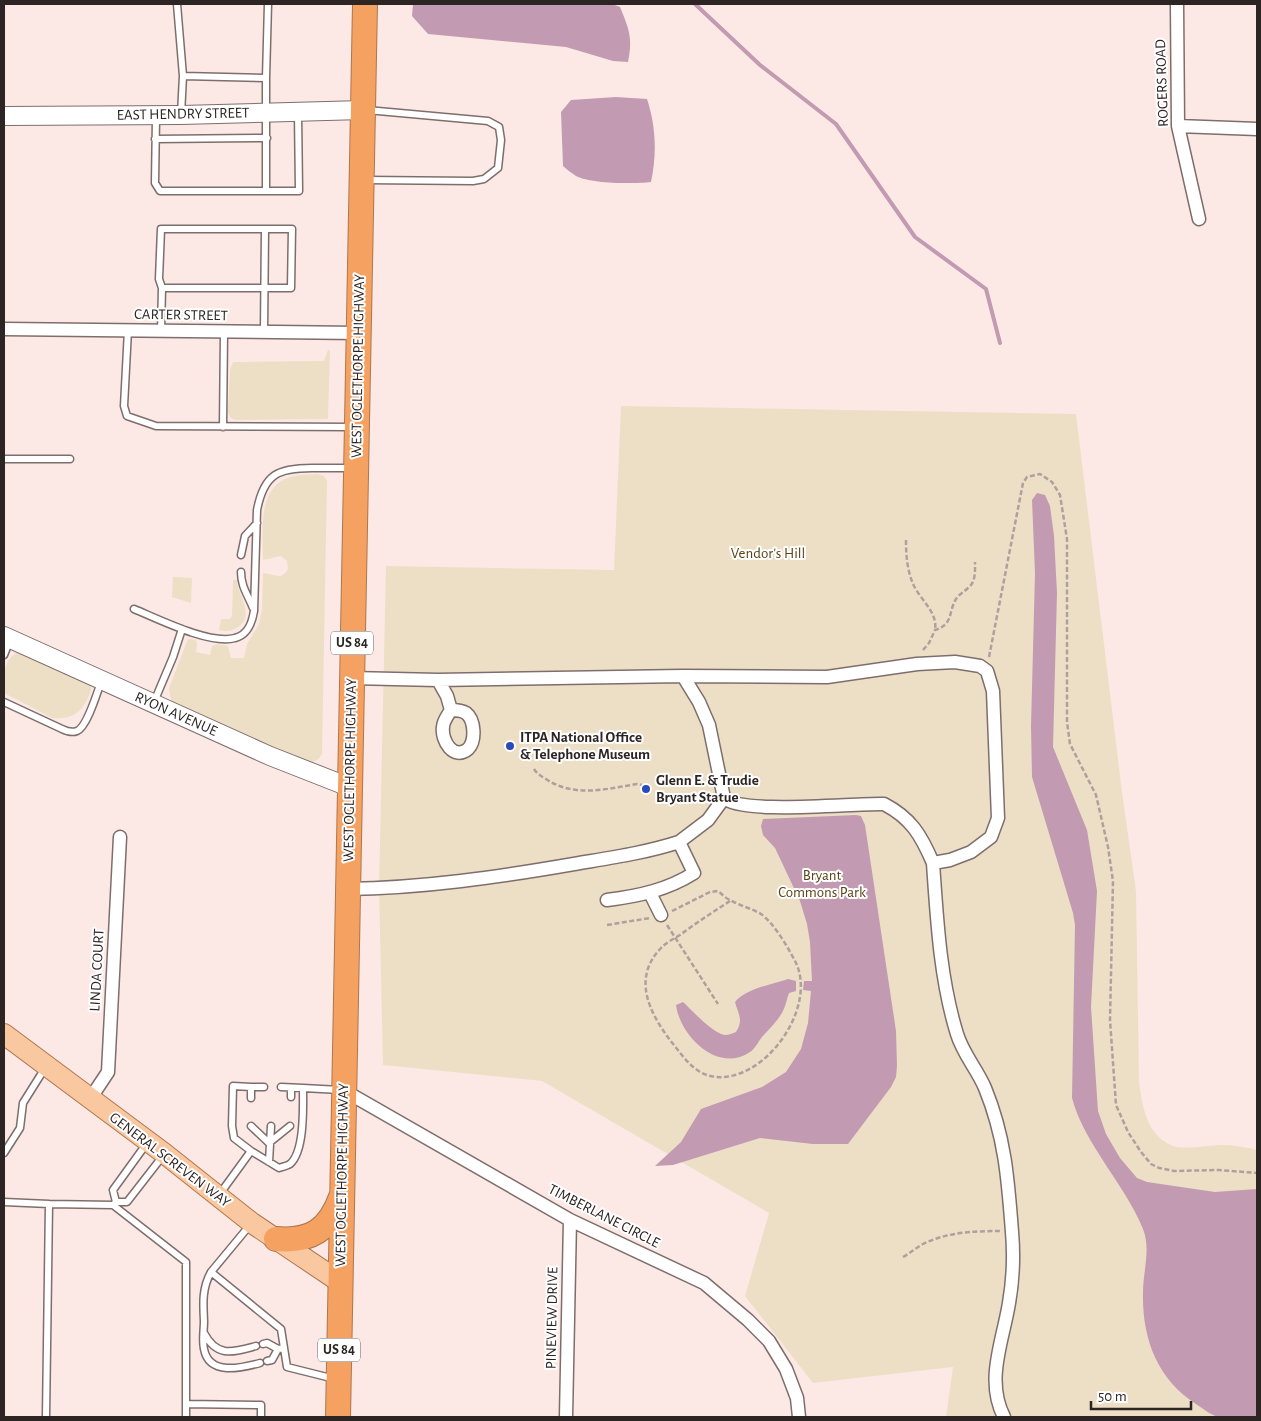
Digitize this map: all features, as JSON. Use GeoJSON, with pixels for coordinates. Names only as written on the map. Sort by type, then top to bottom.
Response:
{"type":"FeatureCollection","features":[{"type":"Feature","properties":{"kind":"highway","name":"WEST OGLETHORPE HIGHWAY"},"geometry":{"type":"LineString","coordinates":[[338,1417],[365,4]]}},
{"type":"Feature","properties":{"kind":"highway"},"geometry":{"type":"LineString","coordinates":[[276,1239],[292,1240],[308,1237],[318,1232],[336,1210],[341,1196]]}},
{"type":"Feature","properties":{"kind":"main road","name":"GENERAL SCREVEN WAY"},"geometry":{"type":"LineString","coordinates":[[4,1034],[165,1154],[252,1222],[340,1282]]}},
{"type":"Feature","properties":{"kind":"street","name":"ROGERS ROAD"},"geometry":{"type":"LineString","coordinates":[[1177,4],[1178,126],[1199,219]]}},
{"type":"Feature","properties":{"kind":"street","name":"EAST HENDRY STREET"},"geometry":{"type":"LineString","coordinates":[[4,116],[181,115],[363,110]]}},
{"type":"Feature","properties":{"kind":"street"},"geometry":{"type":"LineString","coordinates":[[1178,126],[1257,129]]}},
{"type":"Feature","properties":{"kind":"street","name":"CARTER STREET"},"geometry":{"type":"LineString","coordinates":[[4,329],[358,333]]}},
{"type":"Feature","properties":{"kind":"street","name":"RYON AVENUE"},"geometry":{"type":"LineString","coordinates":[[6,643],[102,681],[270,756],[350,787]]}},
{"type":"Feature","properties":{"kind":"street"},"geometry":{"type":"LineString","coordinates":[[351,678],[438,680],[683,676],[827,677],[917,664],[955,662],[980,666],[986,671],[993,690],[998,818],[991,837],[971,852],[950,860],[933,862]]}},
{"type":"Feature","properties":{"kind":"street"},"geometry":{"type":"LineString","coordinates":[[683,676],[699,702],[709,725],[724,798],[732,804],[760,807],[884,804],[898,812],[921,836],[933,862],[940,946],[951,1013],[966,1056],[984,1086],[1001,1136],[1008,1173],[1012,1231],[1012,1286],[1000,1342],[996,1374],[997,1396],[1004,1417]]}},
{"type":"Feature","properties":{"kind":"street"},"geometry":{"type":"LineString","coordinates":[[438,680],[447,696],[451,710]]}},
{"type":"Feature","properties":{"kind":"street"},"geometry":{"type":"LineString","coordinates":[[347,889],[379,888],[499,876],[616,856],[679,842],[708,820],[724,798]]}},
{"type":"Feature","properties":{"kind":"street","name":"LINDA COURT"},"geometry":{"type":"LineString","coordinates":[[90,1099],[108,1072],[120,837]]}},
{"type":"Feature","properties":{"kind":"street"},"geometry":{"type":"LineString","coordinates":[[607,900],[650,893],[694,873],[679,842]]}},
{"type":"Feature","properties":{"kind":"street"},"geometry":{"type":"LineString","coordinates":[[650,893],[661,915]]}},
{"type":"Feature","properties":{"kind":"street","name":"TIMBERLANE CIRCLE"},"geometry":{"type":"LineString","coordinates":[[343,1090],[570,1220],[704,1283],[748,1320],[769,1341],[786,1369],[797,1398],[799,1417]]}},
{"type":"Feature","properties":{"kind":"street","name":"PINEVIEW DRIVE"},"geometry":{"type":"LineString","coordinates":[[566,1417],[570,1220]]}},
{"type":"Feature","properties":{"kind":"lane"},"geometry":{"type":"LineString","coordinates":[[177,4],[183,76],[181,115]]}},
{"type":"Feature","properties":{"kind":"lane"},"geometry":{"type":"LineString","coordinates":[[266,191],[268,4]]}},
{"type":"Feature","properties":{"kind":"lane"},"geometry":{"type":"LineString","coordinates":[[183,76],[266,78]]}},
{"type":"Feature","properties":{"kind":"lane"},"geometry":{"type":"LineString","coordinates":[[362,180],[473,181],[484,179],[498,168],[501,140],[499,126],[488,121],[363,110]]}},
{"type":"Feature","properties":{"kind":"lane"},"geometry":{"type":"LineString","coordinates":[[156,115],[155,183],[160,191],[299,191],[298,112]]}},
{"type":"Feature","properties":{"kind":"lane"},"geometry":{"type":"LineString","coordinates":[[155,139],[267,138]]}},
{"type":"Feature","properties":{"kind":"lane"},"geometry":{"type":"LineString","coordinates":[[161,331],[162,288],[159,279],[161,229],[292,228],[291,288],[162,288]]}},
{"type":"Feature","properties":{"kind":"lane"},"geometry":{"type":"LineString","coordinates":[[264,332],[265,229]]}},
{"type":"Feature","properties":{"kind":"lane"},"geometry":{"type":"LineString","coordinates":[[128,330],[124,406],[127,416],[156,426],[357,427]]}},
{"type":"Feature","properties":{"kind":"lane"},"geometry":{"type":"LineString","coordinates":[[223,426],[224,331]]}},
{"type":"Feature","properties":{"kind":"lane"},"geometry":{"type":"LineString","coordinates":[[4,459],[70,459]]}},
{"type":"Feature","properties":{"kind":"lane"},"geometry":{"type":"LineString","coordinates":[[134,609],[182,629],[211,637],[235,638],[244,634],[252,622],[254,612],[257,524],[260,496],[268,482],[275,474],[287,469],[356,468]]}},
{"type":"Feature","properties":{"kind":"lane"},"geometry":{"type":"LineString","coordinates":[[241,555],[245,536],[257,524]]}},
{"type":"Feature","properties":{"kind":"lane"},"geometry":{"type":"LineString","coordinates":[[241,572],[244,590],[254,612]]}},
{"type":"Feature","properties":{"kind":"lane"},"geometry":{"type":"LineString","coordinates":[[153,704],[173,657],[182,629]]}},
{"type":"Feature","properties":{"kind":"lane"},"geometry":{"type":"LineString","coordinates":[[4,702],[69,732],[77,731],[83,726],[102,681]]}},
{"type":"Feature","properties":{"kind":"lane"},"geometry":{"type":"LineString","coordinates":[[4,1153],[20,1128],[23,1103],[46,1066]]}},
{"type":"Feature","properties":{"kind":"lane"},"geometry":{"type":"LineString","coordinates":[[264,1087],[233,1086],[232,1126],[234,1138],[279,1168],[288,1165],[293,1160],[299,1145],[303,1126],[303,1088]]}},
{"type":"Feature","properties":{"kind":"lane"},"geometry":{"type":"LineString","coordinates":[[251,1087],[251,1098]]}},
{"type":"Feature","properties":{"kind":"lane"},"geometry":{"type":"LineString","coordinates":[[282,1087],[343,1090]]}},
{"type":"Feature","properties":{"kind":"lane"},"geometry":{"type":"LineString","coordinates":[[291,1088],[291,1098]]}},
{"type":"Feature","properties":{"kind":"lane"},"geometry":{"type":"LineString","coordinates":[[250,1126],[269,1143]]}},
{"type":"Feature","properties":{"kind":"lane"},"geometry":{"type":"LineString","coordinates":[[269,1162],[271,1126]]}},
{"type":"Feature","properties":{"kind":"lane"},"geometry":{"type":"LineString","coordinates":[[269,1143],[290,1126]]}},
{"type":"Feature","properties":{"kind":"lane"},"geometry":{"type":"LineString","coordinates":[[148,1142],[112,1190],[114,1203],[186,1262],[186,1417]]}},
{"type":"Feature","properties":{"kind":"lane"},"geometry":{"type":"LineString","coordinates":[[218,1196],[251,1151]]}},
{"type":"Feature","properties":{"kind":"lane"},"geometry":{"type":"LineString","coordinates":[[4,1202],[48,1204],[127,1202],[165,1154]]}},
{"type":"Feature","properties":{"kind":"lane"},"geometry":{"type":"LineString","coordinates":[[46,1417],[48,1204]]}},
{"type":"Feature","properties":{"kind":"lane"},"geometry":{"type":"LineString","coordinates":[[252,1222],[211,1272],[205,1283],[204,1351],[210,1362],[222,1368],[238,1369],[260,1363]]}},
{"type":"Feature","properties":{"kind":"lane"},"geometry":{"type":"LineString","coordinates":[[211,1272],[281,1329],[281,1348],[286,1366],[339,1380]]}},
{"type":"Feature","properties":{"kind":"lane"},"geometry":{"type":"LineString","coordinates":[[204,1332],[208,1341],[217,1349],[227,1352],[256,1346]]}},
{"type":"Feature","properties":{"kind":"lane"},"geometry":{"type":"LineString","coordinates":[[263,1344],[267,1343],[281,1348]]}},
{"type":"Feature","properties":{"kind":"lane"},"geometry":{"type":"LineString","coordinates":[[268,1361],[272,1360],[281,1348]]}},
{"type":"Feature","properties":{"kind":"lane"},"geometry":{"type":"LineString","coordinates":[[186,1404],[261,1404],[260,1417]]}},
{"type":"Feature","properties":{"kind":"path"},"geometry":{"type":"LineString","coordinates":[[986,671],[1022,484],[1027,477],[1040,474],[1052,482],[1060,495],[1067,539],[1067,722],[1070,744],[1096,795],[1103,819],[1113,882],[1110,1020],[1116,1105],[1128,1132],[1141,1152],[1152,1164],[1159,1168],[1174,1171],[1219,1170],[1257,1173]]}},
{"type":"Feature","properties":{"kind":"path"},"geometry":{"type":"LineString","coordinates":[[906,540],[908,570],[914,585],[934,615],[935,630],[929,642],[918,655],[917,664]]}},
{"type":"Feature","properties":{"kind":"path"},"geometry":{"type":"LineString","coordinates":[[935,630],[942,628],[948,622],[956,598],[969,588],[973,582],[975,562]]}},
{"type":"Feature","properties":{"kind":"path"},"geometry":{"type":"LineString","coordinates":[[534,769],[536,773],[552,783],[574,790],[598,790],[637,784],[642,785]]}},
{"type":"Feature","properties":{"kind":"path"},"geometry":{"type":"LineString","coordinates":[[607,925],[661,915],[714,891],[718,891],[730,901],[761,914],[771,922],[797,965],[800,979],[796,1011],[787,1032],[772,1053],[744,1072],[732,1075],[718,1077],[696,1071],[665,1033],[647,1001],[646,979],[655,955],[662,947],[730,901]]}},
{"type":"Feature","properties":{"kind":"path"},"geometry":{"type":"LineString","coordinates":[[675,938],[718,1004]]}},
{"type":"Feature","properties":{"kind":"path"},"geometry":{"type":"LineString","coordinates":[[903,1257],[924,1244],[942,1237],[972,1232],[1012,1231]]}},
{"type":"Feature","properties":{"kind":"green space"},"geometry":{"type":"Polygon","coordinates":[[[328,350],[330,351],[328,419],[239,420],[231,417],[228,412],[230,370],[233,362],[324,361],[328,350]]]}},
{"type":"Feature","properties":{"kind":"green space","name":"Bryant Commons Park"},"geometry":{"type":"Polygon","coordinates":[[[621,406],[1076,414],[1122,792],[1136,891],[1139,1081],[1142,1100],[1151,1127],[1157,1135],[1173,1146],[1227,1145],[1257,1150],[1257,1417],[946,1417],[953,1367],[813,1383],[745,1296],[769,1213],[542,1081],[383,1065],[379,888],[386,566],[614,570],[621,406]]]}},
{"type":"Feature","properties":{"kind":"green space"},"geometry":{"type":"Polygon","coordinates":[[[317,474],[324,476],[327,481],[322,754],[315,761],[305,762],[176,705],[171,700],[169,688],[188,639],[196,640],[196,652],[210,655],[212,646],[218,644],[228,646],[231,658],[244,658],[247,644],[259,624],[262,609],[263,573],[280,576],[288,569],[287,561],[281,556],[263,560],[263,523],[267,498],[273,488],[282,481],[297,475],[317,474]]]}},
{"type":"Feature","properties":{"kind":"green space"},"geometry":{"type":"Polygon","coordinates":[[[173,577],[192,578],[191,603],[172,597],[173,577]]]}},
{"type":"Feature","properties":{"kind":"green space"},"geometry":{"type":"Polygon","coordinates":[[[233,580],[237,580],[246,611],[245,617],[243,622],[236,628],[229,631],[221,631],[219,630],[221,619],[230,619],[232,616],[233,580]]]}},
{"type":"Feature","properties":{"kind":"green space"},"geometry":{"type":"Polygon","coordinates":[[[20,651],[91,684],[90,694],[81,709],[69,717],[52,718],[4,693],[4,674],[7,663],[14,654],[20,651]]]}},
{"type":"Feature","properties":{"kind":"shaded area"},"geometry":{"type":"Polygon","coordinates":[[[413,4],[612,4],[620,7],[628,28],[630,46],[628,62],[613,61],[566,47],[428,34],[412,16],[413,4]]]}},
{"type":"Feature","properties":{"kind":"shaded area"},"geometry":{"type":"Polygon","coordinates":[[[616,97],[647,99],[655,140],[651,182],[592,181],[576,176],[563,166],[561,112],[571,100],[616,97]]]}},
{"type":"Feature","properties":{"kind":"shaded area"},"geometry":{"type":"Polygon","coordinates":[[[1037,493],[1045,495],[1050,506],[1054,536],[1057,593],[1053,747],[1087,830],[1097,891],[1091,1007],[1098,1111],[1106,1134],[1120,1158],[1137,1178],[1147,1182],[1215,1192],[1257,1189],[1257,1417],[1228,1418],[1213,1415],[1182,1394],[1162,1370],[1154,1356],[1145,1326],[1143,1285],[1146,1244],[1143,1229],[1126,1196],[1086,1132],[1072,1098],[1075,925],[1032,777],[1031,726],[1035,573],[1032,500],[1037,493]]]}},
{"type":"Feature","properties":{"kind":"shaded area"},"geometry":{"type":"Polygon","coordinates":[[[861,816],[865,825],[896,1031],[897,1066],[896,1077],[891,1087],[848,1144],[813,1144],[760,1138],[673,1165],[655,1166],[681,1142],[701,1109],[762,1087],[786,1072],[801,1049],[808,1023],[811,991],[803,990],[804,981],[812,981],[810,942],[800,901],[775,848],[763,835],[761,826],[763,819],[861,816]]]}},
{"type":"Feature","properties":{"kind":"shaded area"},"geometry":{"type":"Polygon","coordinates":[[[788,979],[796,981],[796,991],[789,993],[781,1015],[750,1052],[738,1058],[714,1055],[702,1048],[685,1029],[679,1017],[676,1005],[683,1002],[714,1030],[725,1035],[731,1034],[736,1032],[740,1024],[740,1017],[735,1002],[740,997],[760,987],[788,979]]]}},
{"type":"Feature","properties":{"kind":"waterway"},"geometry":{"type":"LineString","coordinates":[[695,4],[760,65],[836,124],[915,237],[986,289],[1000,343]]}},
{"type":"Feature","properties":{"kind":"place","name":"ITPA National Office & Telephone Museum"},"geometry":{"type":"Point","coordinates":[510,746]}},
{"type":"Feature","properties":{"kind":"place","name":"Glenn E. & Trudie Bryant Statue"},"geometry":{"type":"Point","coordinates":[646,789]}},
{"type":"Feature","properties":{"kind":"park label","name":"Vendor's Hill"},"geometry":{"type":"Point","coordinates":[768,553]}}]}
